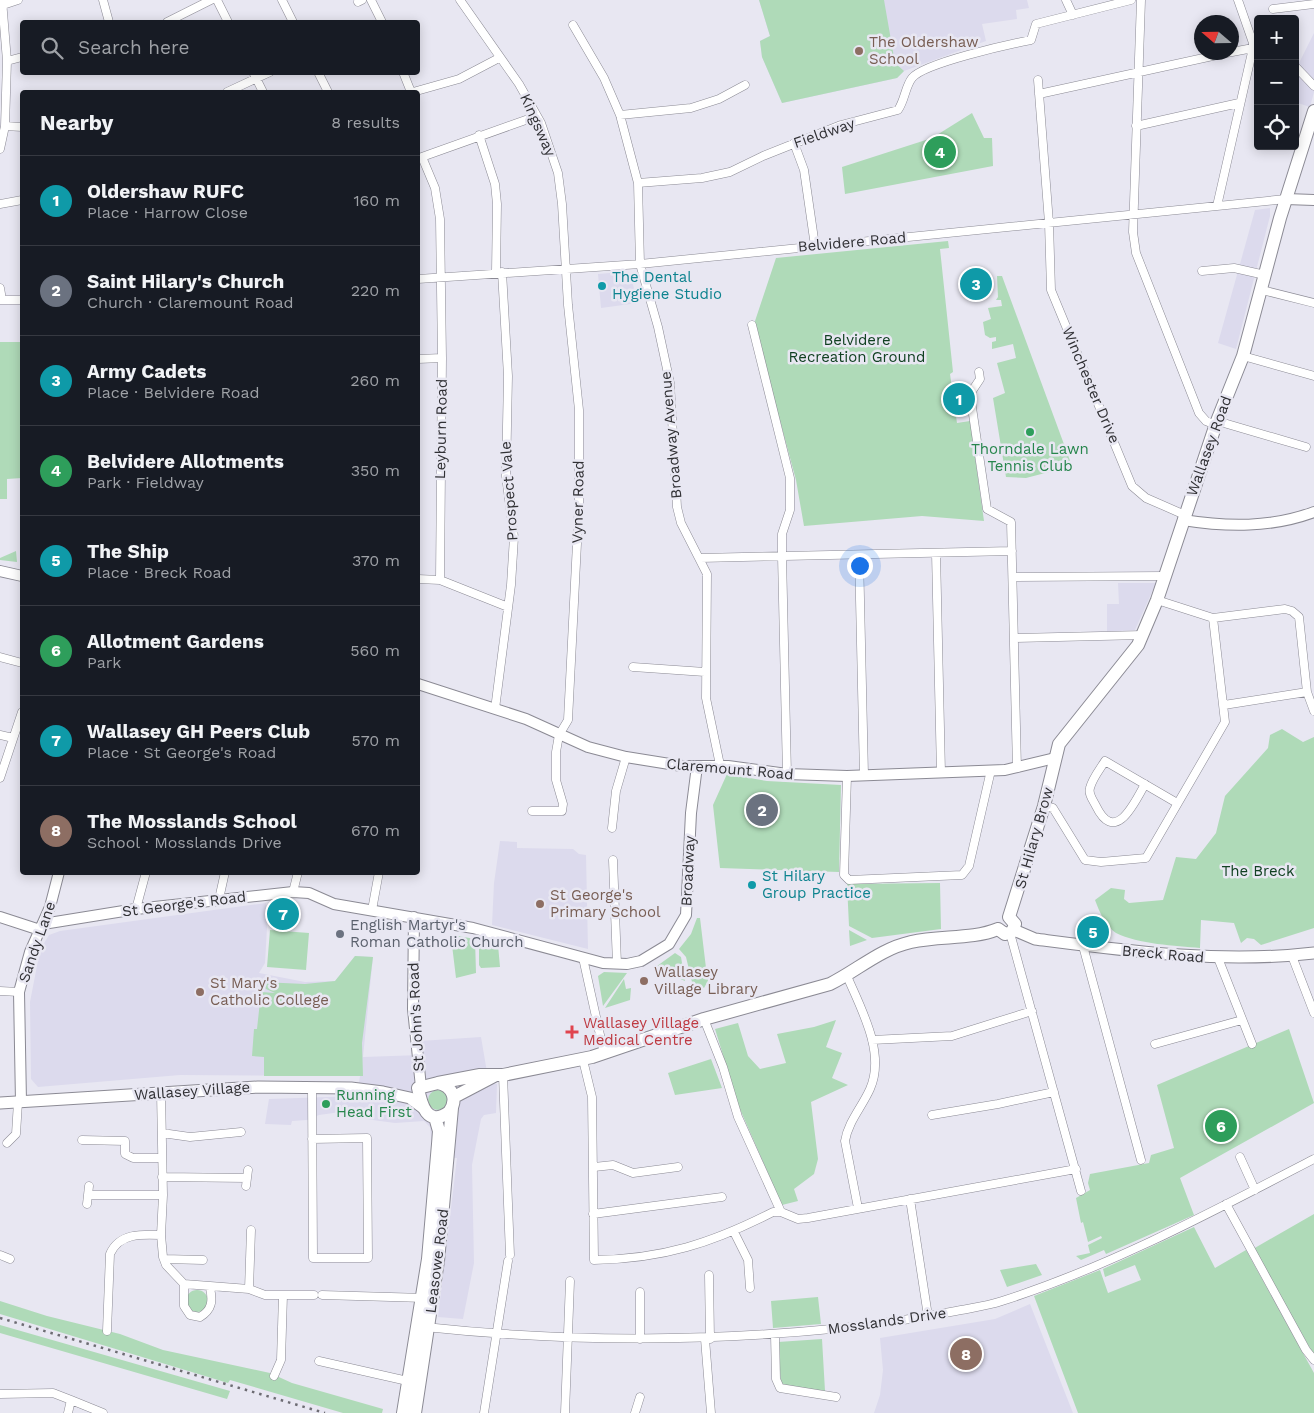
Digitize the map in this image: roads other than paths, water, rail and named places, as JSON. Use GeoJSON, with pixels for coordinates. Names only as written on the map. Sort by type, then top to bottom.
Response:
{"type":"FeatureCollection","features":[{"type":"Feature","properties":{"kind":"main road","name":"Wallasey Road"},"geometry":{"type":"LineString","coordinates":[[1055,758],[1059,744],[1102,692],[1142,635],[1157,600],[1184,517],[1242,356],[1286,199],[1314,111]]}},
{"type":"Feature","properties":{"kind":"main road","name":"St Hilary Brow"},"geometry":{"type":"LineString","coordinates":[[1007,931],[999,921],[1004,917],[1009,917],[1044,806],[1055,758]]}},
{"type":"Feature","properties":{"kind":"main road"},"geometry":{"type":"LineString","coordinates":[[498,1075],[453,1102],[445,1115],[435,1117],[429,1115],[422,1107],[419,1087],[480,1075],[498,1075],[583,1060],[704,1019],[830,984],[847,976],[874,956],[892,947],[937,938],[1007,931]]}},
{"type":"Feature","properties":{"kind":"main road","name":"Breck Road"},"geometry":{"type":"LineString","coordinates":[[1007,931],[1035,939],[1083,946],[1218,958],[1292,956],[1314,953]]}},
{"type":"Feature","properties":{"kind":"main road"},"geometry":{"type":"LineString","coordinates":[[438,1083],[448,1087],[453,1102]]}},
{"type":"Feature","properties":{"kind":"main road","name":"Wallasey Village"},"geometry":{"type":"LineString","coordinates":[[0,1103],[258,1087],[351,1088],[410,1098],[422,1107]]}},
{"type":"Feature","properties":{"kind":"main road","name":"Wallasey Village"},"geometry":{"type":"LineString","coordinates":[[383,1092],[419,1087]]}},
{"type":"Feature","properties":{"kind":"main road","name":"Leasowe Road"},"geometry":{"type":"LineString","coordinates":[[427,1298],[439,1252],[453,1102]]}},
{"type":"Feature","properties":{"kind":"main road","name":"Leasowe Road"},"geometry":{"type":"LineString","coordinates":[[403,1413],[414,1382],[427,1298],[439,1131],[435,1117]]}},
{"type":"Feature","properties":{"kind":"main road","name":"Leasowe Road"},"geometry":{"type":"LineString","coordinates":[[414,1382],[415,1413]]}},
{"type":"Feature","properties":{"kind":"street"},"geometry":{"type":"LineString","coordinates":[[0,149],[5,126],[6,61],[2,4],[18,0]]}},
{"type":"Feature","properties":{"kind":"street"},"geometry":{"type":"LineString","coordinates":[[103,0],[108,20]]}},
{"type":"Feature","properties":{"kind":"street"},"geometry":{"type":"LineString","coordinates":[[171,20],[211,0]]}},
{"type":"Feature","properties":{"kind":"street"},"geometry":{"type":"LineString","coordinates":[[217,0],[227,20]]}},
{"type":"Feature","properties":{"kind":"street"},"geometry":{"type":"LineString","coordinates":[[282,0],[292,20]]}},
{"type":"Feature","properties":{"kind":"street"},"geometry":{"type":"LineString","coordinates":[[371,0],[381,20]]}},
{"type":"Feature","properties":{"kind":"street","name":"Kingsway"},"geometry":{"type":"LineString","coordinates":[[460,0],[519,84],[537,116],[551,148],[558,173],[562,204],[566,268]]}},
{"type":"Feature","properties":{"kind":"street"},"geometry":{"type":"LineString","coordinates":[[1066,0],[1073,15],[1131,0]]}},
{"type":"Feature","properties":{"kind":"street"},"geometry":{"type":"LineString","coordinates":[[1141,0],[1132,215],[1136,253],[1199,413],[1206,421],[1306,447]]}},
{"type":"Feature","properties":{"kind":"street"},"geometry":{"type":"LineString","coordinates":[[1238,0],[1254,46]]}},
{"type":"Feature","properties":{"kind":"street"},"geometry":{"type":"LineString","coordinates":[[1273,9],[1314,4]]}},
{"type":"Feature","properties":{"kind":"street","name":"Fieldway"},"geometry":{"type":"LineString","coordinates":[[638,183],[702,178],[730,172],[794,143],[841,125],[898,110],[912,78],[926,70],[988,49],[1031,40],[1036,24],[1073,15]]}},
{"type":"Feature","properties":{"kind":"street","name":"Broadway Avenue"},"geometry":{"type":"LineString","coordinates":[[573,25],[604,78],[620,115],[638,183],[640,264],[658,327],[670,383],[677,507],[681,523],[707,574],[706,698],[720,765]]}},
{"type":"Feature","properties":{"kind":"street"},"geometry":{"type":"LineString","coordinates":[[1239,51],[1254,49]]}},
{"type":"Feature","properties":{"kind":"street"},"geometry":{"type":"LineString","coordinates":[[1217,206],[1239,103],[1254,52]]}},
{"type":"Feature","properties":{"kind":"street"},"geometry":{"type":"LineString","coordinates":[[6,61],[20,58]]}},
{"type":"Feature","properties":{"kind":"street"},"geometry":{"type":"LineString","coordinates":[[420,90],[459,80],[499,58]]}},
{"type":"Feature","properties":{"kind":"street"},"geometry":{"type":"LineString","coordinates":[[1039,94],[1196,60]]}},
{"type":"Feature","properties":{"kind":"street"},"geometry":{"type":"LineString","coordinates":[[1299,70],[1314,86]]}},
{"type":"Feature","properties":{"kind":"street"},"geometry":{"type":"LineString","coordinates":[[320,75],[327,90]]}},
{"type":"Feature","properties":{"kind":"street"},"geometry":{"type":"LineString","coordinates":[[404,75],[411,90]]}},
{"type":"Feature","properties":{"kind":"street"},"geometry":{"type":"LineString","coordinates":[[231,90],[254,76],[262,90]]}},
{"type":"Feature","properties":{"kind":"street","name":"Winchester Drive"},"geometry":{"type":"LineString","coordinates":[[1038,80],[1049,223],[1051,290],[1132,486],[1146,498],[1184,517]]}},
{"type":"Feature","properties":{"kind":"street"},"geometry":{"type":"LineString","coordinates":[[620,115],[690,108],[719,98],[745,85]]}},
{"type":"Feature","properties":{"kind":"street"},"geometry":{"type":"LineString","coordinates":[[1136,126],[1239,103]]}},
{"type":"Feature","properties":{"kind":"street"},"geometry":{"type":"LineString","coordinates":[[420,158],[479,135],[537,116]]}},
{"type":"Feature","properties":{"kind":"street"},"geometry":{"type":"LineString","coordinates":[[5,126],[20,127]]}},
{"type":"Feature","properties":{"kind":"street","name":"Prospect Vale"},"geometry":{"type":"LineString","coordinates":[[479,135],[495,184],[497,204],[499,272],[508,376],[505,452],[514,537],[508,607],[495,709]]}},
{"type":"Feature","properties":{"kind":"street"},"geometry":{"type":"LineString","coordinates":[[794,143],[804,170],[815,246]]}},
{"type":"Feature","properties":{"kind":"street","name":"Leyburn Road"},"geometry":{"type":"LineString","coordinates":[[420,158],[439,204],[442,358],[440,580]]}},
{"type":"Feature","properties":{"kind":"street"},"geometry":{"type":"LineString","coordinates":[[1286,199],[1314,200]]}},
{"type":"Feature","properties":{"kind":"street","name":"Belvidere Road"},"geometry":{"type":"LineString","coordinates":[[420,279],[640,264],[1286,199]]}},
{"type":"Feature","properties":{"kind":"street"},"geometry":{"type":"LineString","coordinates":[[0,204],[20,200]]}},
{"type":"Feature","properties":{"kind":"street","name":"Vyner Road"},"geometry":{"type":"LineString","coordinates":[[532,811],[562,812],[563,804],[556,780],[559,734],[568,720],[579,504],[579,410],[566,268]]}},
{"type":"Feature","properties":{"kind":"street"},"geometry":{"type":"LineString","coordinates":[[1202,271],[1234,268],[1265,275]]}},
{"type":"Feature","properties":{"kind":"street"},"geometry":{"type":"LineString","coordinates":[[0,288],[1,300],[20,300]]}},
{"type":"Feature","properties":{"kind":"street"},"geometry":{"type":"LineString","coordinates":[[1262,290],[1314,303]]}},
{"type":"Feature","properties":{"kind":"street"},"geometry":{"type":"LineString","coordinates":[[752,325],[790,478],[790,510],[782,534],[787,774]]}},
{"type":"Feature","properties":{"kind":"street"},"geometry":{"type":"LineString","coordinates":[[1242,356],[1314,376]]}},
{"type":"Feature","properties":{"kind":"street"},"geometry":{"type":"LineString","coordinates":[[420,359],[442,358]]}},
{"type":"Feature","properties":{"kind":"street"},"geometry":{"type":"LineString","coordinates":[[979,372],[980,379],[970,394],[987,509],[1011,522],[1014,577],[1017,768]]}},
{"type":"Feature","properties":{"kind":"street"},"geometry":{"type":"LineString","coordinates":[[1184,517],[1219,525],[1255,525],[1299,518],[1314,512]]}},
{"type":"Feature","properties":{"kind":"street"},"geometry":{"type":"LineString","coordinates":[[700,558],[1012,551]]}},
{"type":"Feature","properties":{"kind":"street"},"geometry":{"type":"LineString","coordinates":[[936,553],[941,773]]}},
{"type":"Feature","properties":{"kind":"street"},"geometry":{"type":"LineString","coordinates":[[859,555],[864,775]]}},
{"type":"Feature","properties":{"kind":"street"},"geometry":{"type":"LineString","coordinates":[[0,571],[20,576]]}},
{"type":"Feature","properties":{"kind":"street"},"geometry":{"type":"LineString","coordinates":[[1014,577],[1164,576]]}},
{"type":"Feature","properties":{"kind":"street"},"geometry":{"type":"LineString","coordinates":[[420,579],[440,580],[508,607]]}},
{"type":"Feature","properties":{"kind":"street"},"geometry":{"type":"LineString","coordinates":[[1157,600],[1212,618],[1285,609],[1292,610],[1299,617],[1307,692],[1314,711]]}},
{"type":"Feature","properties":{"kind":"street"},"geometry":{"type":"LineString","coordinates":[[1044,806],[1053,808],[1059,815],[1085,860],[1102,862],[1146,858],[1225,722],[1212,618]]}},
{"type":"Feature","properties":{"kind":"street"},"geometry":{"type":"LineString","coordinates":[[1015,638],[1142,635]]}},
{"type":"Feature","properties":{"kind":"street"},"geometry":{"type":"LineString","coordinates":[[0,657],[20,662]]}},
{"type":"Feature","properties":{"kind":"street"},"geometry":{"type":"LineString","coordinates":[[633,667],[705,672]]}},
{"type":"Feature","properties":{"kind":"street","name":"Claremount Road"},"geometry":{"type":"LineString","coordinates":[[420,685],[526,719],[588,747],[626,757],[697,766],[720,765],[787,774],[847,776],[1017,768],[1055,758]]}},
{"type":"Feature","properties":{"kind":"street"},"geometry":{"type":"LineString","coordinates":[[1224,704],[1307,692]]}},
{"type":"Feature","properties":{"kind":"street"},"geometry":{"type":"LineString","coordinates":[[0,778],[20,718]]}},
{"type":"Feature","properties":{"kind":"street"},"geometry":{"type":"LineString","coordinates":[[0,735],[13,738]]}},
{"type":"Feature","properties":{"kind":"street"},"geometry":{"type":"LineString","coordinates":[[612,828],[616,791],[626,757]]}},
{"type":"Feature","properties":{"kind":"street"},"geometry":{"type":"LineString","coordinates":[[1145,784],[1128,814],[1115,822],[1107,821],[1101,815],[1089,792],[1090,786],[1105,761],[1145,784],[1177,803]]}},
{"type":"Feature","properties":{"kind":"street","name":"Broadway"},"geometry":{"type":"LineString","coordinates":[[617,964],[634,963],[654,955],[669,944],[686,915],[691,813],[697,766]]}},
{"type":"Feature","properties":{"kind":"street"},"geometry":{"type":"LineString","coordinates":[[847,776],[844,875],[849,880],[962,876],[966,873],[991,770]]}},
{"type":"Feature","properties":{"kind":"street"},"geometry":{"type":"LineString","coordinates":[[613,860],[617,964]]}},
{"type":"Feature","properties":{"kind":"street","name":"Sandy Lane"},"geometry":{"type":"LineString","coordinates":[[19,1102],[19,992],[30,952],[50,907],[58,875]]}},
{"type":"Feature","properties":{"kind":"street"},"geometry":{"type":"LineString","coordinates":[[136,908],[145,875]]}},
{"type":"Feature","properties":{"kind":"street"},"geometry":{"type":"LineString","coordinates":[[218,899],[224,875]]}},
{"type":"Feature","properties":{"kind":"street"},"geometry":{"type":"LineString","coordinates":[[293,892],[297,875]]}},
{"type":"Feature","properties":{"kind":"street"},"geometry":{"type":"LineString","coordinates":[[372,910],[378,875]]}},
{"type":"Feature","properties":{"kind":"street","name":"St George's Road"},"geometry":{"type":"LineString","coordinates":[[0,917],[42,927],[136,908],[293,892],[309,893],[334,904],[473,928],[583,958],[617,964]]}},
{"type":"Feature","properties":{"kind":"street","name":"St John's Road"},"geometry":{"type":"LineString","coordinates":[[414,917],[413,1009],[419,1087]]}},
{"type":"Feature","properties":{"kind":"street"},"geometry":{"type":"LineString","coordinates":[[1007,931],[1032,1012],[1081,1191]]}},
{"type":"Feature","properties":{"kind":"street"},"geometry":{"type":"LineString","coordinates":[[1083,946],[1141,1160]]}},
{"type":"Feature","properties":{"kind":"street"},"geometry":{"type":"LineString","coordinates":[[1292,956],[1314,1014]]}},
{"type":"Feature","properties":{"kind":"street"},"geometry":{"type":"LineString","coordinates":[[583,958],[604,1053]]}},
{"type":"Feature","properties":{"kind":"street"},"geometry":{"type":"LineString","coordinates":[[1218,958],[1252,1044]]}},
{"type":"Feature","properties":{"kind":"street"},"geometry":{"type":"LineString","coordinates":[[847,976],[872,1040],[876,1068],[874,1080],[847,1131],[846,1141],[858,1208]]}},
{"type":"Feature","properties":{"kind":"street"},"geometry":{"type":"LineString","coordinates":[[0,992],[19,992]]}},
{"type":"Feature","properties":{"kind":"street"},"geometry":{"type":"LineString","coordinates":[[872,1040],[952,1036],[1032,1012]]}},
{"type":"Feature","properties":{"kind":"street"},"geometry":{"type":"LineString","coordinates":[[704,1019],[724,1067],[738,1117],[781,1212]]}},
{"type":"Feature","properties":{"kind":"street"},"geometry":{"type":"LineString","coordinates":[[1155,1044],[1242,1020]]}},
{"type":"Feature","properties":{"kind":"street"},"geometry":{"type":"LineString","coordinates":[[583,1060],[592,1097],[594,1260],[621,1260],[681,1250],[734,1232],[772,1212],[781,1212],[798,1219],[1076,1169]]}},
{"type":"Feature","properties":{"kind":"street"},"geometry":{"type":"LineString","coordinates":[[484,1413],[509,1258],[498,1075]]}},
{"type":"Feature","properties":{"kind":"street"},"geometry":{"type":"LineString","coordinates":[[312,1088],[312,1138],[313,1258],[368,1258],[367,1138],[312,1138]]}},
{"type":"Feature","properties":{"kind":"street"},"geometry":{"type":"LineString","coordinates":[[932,1115],[1054,1092]]}},
{"type":"Feature","properties":{"kind":"street"},"geometry":{"type":"LineString","coordinates":[[161,1093],[163,1196],[161,1234],[164,1259],[166,1265],[184,1284],[210,1288],[249,1289],[266,1295],[427,1298]]}},
{"type":"Feature","properties":{"kind":"street"},"geometry":{"type":"LineString","coordinates":[[7,1143],[16,1134],[19,1102]]}},
{"type":"Feature","properties":{"kind":"street"},"geometry":{"type":"LineString","coordinates":[[162,1134],[190,1137],[241,1132]]}},
{"type":"Feature","properties":{"kind":"street"},"geometry":{"type":"LineString","coordinates":[[82,1140],[125,1141],[125,1154],[133,1158],[162,1158]]}},
{"type":"Feature","properties":{"kind":"street"},"geometry":{"type":"LineString","coordinates":[[1240,1157],[1255,1190]]}},
{"type":"Feature","properties":{"kind":"street","name":"Mosslands Drive"},"geometry":{"type":"LineString","coordinates":[[423,1326],[569,1336],[707,1339],[775,1335],[877,1325],[928,1316],[1000,1302],[1109,1261],[1314,1160]]}},
{"type":"Feature","properties":{"kind":"street"},"geometry":{"type":"LineString","coordinates":[[594,1167],[613,1166],[633,1173],[678,1167]]}},
{"type":"Feature","properties":{"kind":"street"},"geometry":{"type":"LineString","coordinates":[[162,1177],[247,1182],[248,1170]]}},
{"type":"Feature","properties":{"kind":"street"},"geometry":{"type":"LineString","coordinates":[[88,1204],[88,1190],[163,1196]]}},
{"type":"Feature","properties":{"kind":"street"},"geometry":{"type":"LineString","coordinates":[[593,1214],[722,1197]]}},
{"type":"Feature","properties":{"kind":"street"},"geometry":{"type":"LineString","coordinates":[[910,1199],[928,1316]]}},
{"type":"Feature","properties":{"kind":"street"},"geometry":{"type":"LineString","coordinates":[[1226,1204],[1306,1350],[1314,1360]]}},
{"type":"Feature","properties":{"kind":"street"},"geometry":{"type":"LineString","coordinates":[[249,1289],[251,1230]]}},
{"type":"Feature","properties":{"kind":"street"},"geometry":{"type":"LineString","coordinates":[[734,1232],[748,1260],[750,1288]]}},
{"type":"Feature","properties":{"kind":"street"},"geometry":{"type":"LineString","coordinates":[[107,1331],[110,1254],[114,1246],[128,1237],[161,1234]]}},
{"type":"Feature","properties":{"kind":"street"},"geometry":{"type":"LineString","coordinates":[[0,1255],[10,1259]]}},
{"type":"Feature","properties":{"kind":"street"},"geometry":{"type":"LineString","coordinates":[[164,1259],[204,1260]]}},
{"type":"Feature","properties":{"kind":"street"},"geometry":{"type":"LineString","coordinates":[[709,1275],[707,1339],[711,1413]]}},
{"type":"Feature","properties":{"kind":"street"},"geometry":{"type":"LineString","coordinates":[[566,1413],[570,1281]]}},
{"type":"Feature","properties":{"kind":"street"},"geometry":{"type":"LineString","coordinates":[[184,1284],[184,1306],[190,1315],[200,1317],[208,1312],[212,1305],[210,1288]]}},
{"type":"Feature","properties":{"kind":"street"},"geometry":{"type":"LineString","coordinates":[[640,1292],[640,1339]]}},
{"type":"Feature","properties":{"kind":"street"},"geometry":{"type":"LineString","coordinates":[[274,1376],[281,1360],[283,1295]]}},
{"type":"Feature","properties":{"kind":"street"},"geometry":{"type":"LineString","coordinates":[[775,1335],[776,1379],[780,1388],[836,1397]]}},
{"type":"Feature","properties":{"kind":"street"},"geometry":{"type":"LineString","coordinates":[[319,1361],[414,1382]]}},
{"type":"Feature","properties":{"kind":"street"},"geometry":{"type":"LineString","coordinates":[[0,1394],[52,1393],[103,1413]]}},
{"type":"Feature","properties":{"kind":"street"},"geometry":{"type":"LineString","coordinates":[[635,1413],[640,1397]]}},
{"type":"Feature","properties":{"kind":"street"},"geometry":{"type":"LineString","coordinates":[[68,1413],[71,1400]]}},
{"type":"Feature","properties":{"kind":"railway"},"geometry":{"type":"LineString","coordinates":[[0,1318],[325,1413]]}},
{"type":"Feature","properties":{"kind":"place","name":"The Oldershaw School"},"geometry":{"type":"Point","coordinates":[859,51]}},
{"type":"Feature","properties":{"kind":"place","name":"Belvidere Allotments"},"geometry":{"type":"Point","coordinates":[940,152]}},
{"type":"Feature","properties":{"kind":"place","name":"Army Cadets"},"geometry":{"type":"Point","coordinates":[976,284]}},
{"type":"Feature","properties":{"kind":"place","name":"The Dental Hygiene Studio"},"geometry":{"type":"Point","coordinates":[602,286]}},
{"type":"Feature","properties":{"kind":"place","name":"Oldershaw RUFC"},"geometry":{"type":"Point","coordinates":[959,399]}},
{"type":"Feature","properties":{"kind":"place","name":"Thorndale Lawn Tennis Club"},"geometry":{"type":"Point","coordinates":[1030,432]}},
{"type":"Feature","properties":{"kind":"place","name":"Saint Hilary's Church"},"geometry":{"type":"Point","coordinates":[762,810]}},
{"type":"Feature","properties":{"kind":"place","name":"St Hilary Group Practice"},"geometry":{"type":"Point","coordinates":[752,885]}},
{"type":"Feature","properties":{"kind":"place","name":"St George's Primary School"},"geometry":{"type":"Point","coordinates":[540,904]}},
{"type":"Feature","properties":{"kind":"place","name":"Wallasey GH Peers Club"},"geometry":{"type":"Point","coordinates":[283,914]}},
{"type":"Feature","properties":{"kind":"place","name":"The Ship"},"geometry":{"type":"Point","coordinates":[1093,932]}},
{"type":"Feature","properties":{"kind":"place","name":"English Martyr's Roman Catholic Church"},"geometry":{"type":"Point","coordinates":[340,934]}},
{"type":"Feature","properties":{"kind":"place","name":"Wallasey Village Library"},"geometry":{"type":"Point","coordinates":[644,981]}},
{"type":"Feature","properties":{"kind":"place","name":"St Mary's Catholic College"},"geometry":{"type":"Point","coordinates":[200,992]}},
{"type":"Feature","properties":{"kind":"place","name":"Wallasey Village Medical Centre"},"geometry":{"type":"Point","coordinates":[572,1032]}},
{"type":"Feature","properties":{"kind":"place","name":"Running Head First"},"geometry":{"type":"Point","coordinates":[326,1104]}},
{"type":"Feature","properties":{"kind":"place","name":"Allotment Gardens"},"geometry":{"type":"Point","coordinates":[1221,1126]}},
{"type":"Feature","properties":{"kind":"place","name":"The Mosslands School"},"geometry":{"type":"Point","coordinates":[966,1354]}},
{"type":"Feature","properties":{"kind":"park label","name":"Belvidere Recreation Ground"},"geometry":{"type":"Point","coordinates":[857,348]}},
{"type":"Feature","properties":{"kind":"park label","name":"The Breck"},"geometry":{"type":"Point","coordinates":[1258,871]}}]}
